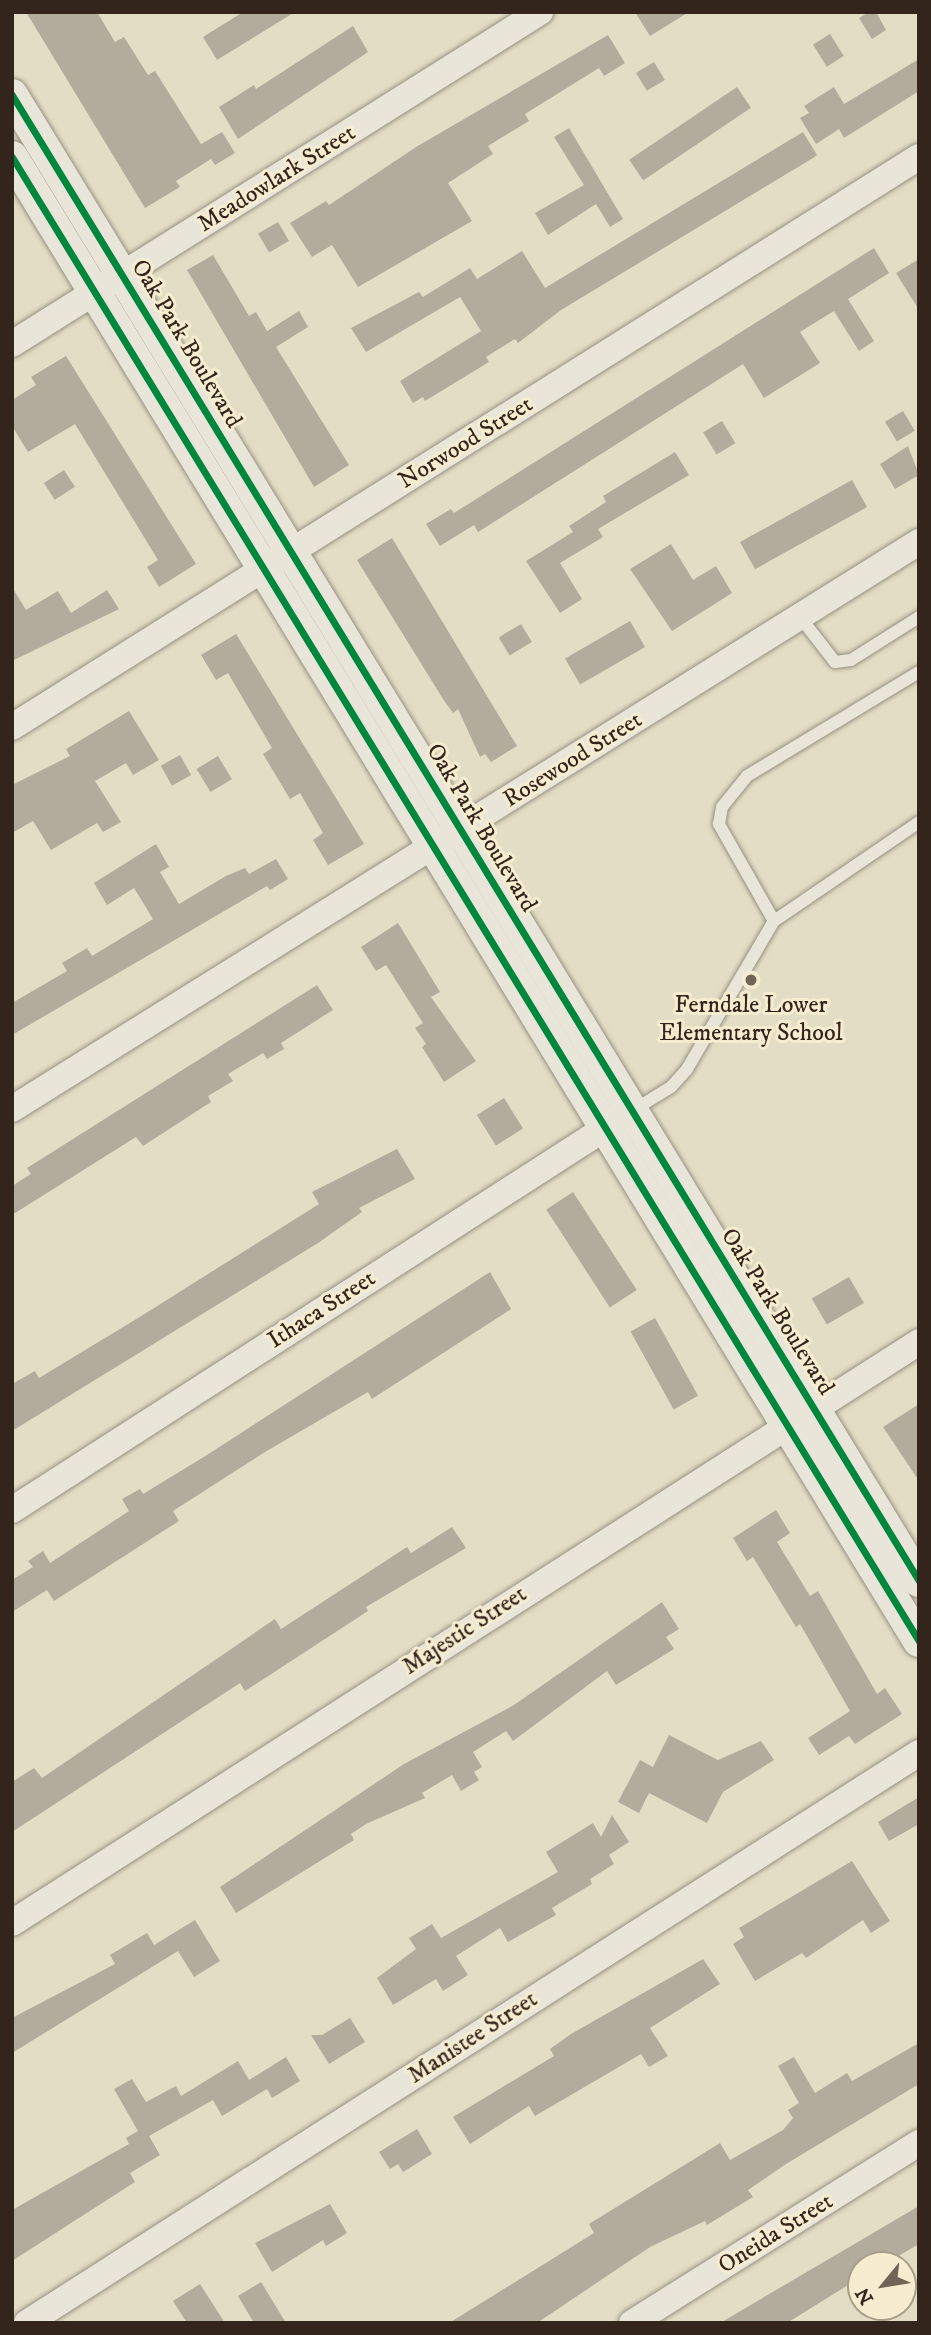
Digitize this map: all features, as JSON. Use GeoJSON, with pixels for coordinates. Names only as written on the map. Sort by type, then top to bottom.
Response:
{"type":"FeatureCollection","features":[{"type":"Feature","properties":{"kind":"street","name":"Meadowlark Street"},"geometry":{"type":"LineString","coordinates":[[12,344],[540,12]]}},
{"type":"Feature","properties":{"kind":"street","name":"Oak Park Boulevard"},"geometry":{"type":"LineString","coordinates":[[12,94],[122,276],[433,847],[919,1641]]}},
{"type":"Feature","properties":{"kind":"street","name":"Oak Park Boulevard"},"geometry":{"type":"LineString","coordinates":[[12,157],[95,292],[460,830],[919,1581]]}},
{"type":"Feature","properties":{"kind":"street","name":"Norwood Street"},"geometry":{"type":"LineString","coordinates":[[12,727],[919,157]]}},
{"type":"Feature","properties":{"kind":"street","name":"Rosewood Street"},"geometry":{"type":"LineString","coordinates":[[12,1109],[919,542]]}},
{"type":"Feature","properties":{"kind":"street","name":"Ithaca Street"},"geometry":{"type":"LineString","coordinates":[[12,1510],[631,1111]]}},
{"type":"Feature","properties":{"kind":"street","name":"Majestic Street"},"geometry":{"type":"LineString","coordinates":[[12,1923],[919,1342]]}},
{"type":"Feature","properties":{"kind":"street","name":"Manistee Street"},"geometry":{"type":"LineString","coordinates":[[27,2323],[919,1753]]}},
{"type":"Feature","properties":{"kind":"street","name":"Oneida Street"},"geometry":{"type":"LineString","coordinates":[[632,2323],[919,2143]]}},
{"type":"Feature","properties":{"kind":"street"},"geometry":{"type":"LineString","coordinates":[[12,2313],[19,2323]]}},
{"type":"Feature","properties":{"kind":"lane"},"geometry":{"type":"LineString","coordinates":[[800,617],[822,652],[835,662],[851,660],[919,617]]}},
{"type":"Feature","properties":{"kind":"lane"},"geometry":{"type":"LineString","coordinates":[[774,921],[719,824],[722,807],[747,776],[919,673]]}},
{"type":"Feature","properties":{"kind":"lane"},"geometry":{"type":"LineString","coordinates":[[631,1111],[671,1087],[687,1069],[774,921],[919,822]]}},
{"type":"Feature","properties":{"kind":"building"},"geometry":{"type":"Polygon","coordinates":[[[26,12],[97,12],[115,42],[124,37],[148,75],[155,71],[201,144],[222,132],[235,153],[215,165],[211,159],[176,181],[180,187],[145,208],[26,12]]]}},
{"type":"Feature","properties":{"kind":"building"},"geometry":{"type":"Polygon","coordinates":[[[243,12],[295,12],[217,60],[203,37],[243,12]]]}},
{"type":"Feature","properties":{"kind":"building"},"geometry":{"type":"Polygon","coordinates":[[[635,12],[689,12],[650,36],[635,12]]]}},
{"type":"Feature","properties":{"kind":"building"},"geometry":{"type":"Polygon","coordinates":[[[869,12],[876,12],[886,30],[872,39],[859,18],[869,12]]]}},
{"type":"Feature","properties":{"kind":"building"},"geometry":{"type":"Polygon","coordinates":[[[353,26],[368,52],[238,139],[219,107],[254,85],[256,89],[353,26]]]}},
{"type":"Feature","properties":{"kind":"building"},"geometry":{"type":"Polygon","coordinates":[[[830,34],[844,56],[827,67],[813,45],[830,34]]]}},
{"type":"Feature","properties":{"kind":"building"},"geometry":{"type":"Polygon","coordinates":[[[608,35],[625,63],[604,76],[599,68],[525,114],[529,121],[488,146],[493,154],[448,183],[472,221],[358,287],[332,245],[312,257],[290,223],[326,201],[329,205],[416,147],[608,35]]]}},
{"type":"Feature","properties":{"kind":"building"},"geometry":{"type":"Polygon","coordinates":[[[919,59],[919,91],[844,138],[839,129],[816,144],[800,118],[809,113],[804,106],[834,87],[844,104],[919,59]]]}},
{"type":"Feature","properties":{"kind":"building"},"geometry":{"type":"Polygon","coordinates":[[[654,62],[665,80],[647,91],[636,73],[654,62]]]}},
{"type":"Feature","properties":{"kind":"building"},"geometry":{"type":"Polygon","coordinates":[[[737,87],[751,108],[643,180],[629,160],[737,87]]]}},
{"type":"Feature","properties":{"kind":"building"},"geometry":{"type":"Polygon","coordinates":[[[569,128],[623,219],[610,227],[596,204],[548,235],[535,213],[584,185],[554,137],[569,128]]]}},
{"type":"Feature","properties":{"kind":"building"},"geometry":{"type":"Polygon","coordinates":[[[803,132],[817,155],[813,158],[561,310],[518,343],[515,339],[486,357],[489,362],[425,401],[423,397],[413,403],[400,381],[481,331],[460,297],[366,352],[351,328],[419,292],[423,297],[470,268],[477,279],[522,251],[545,288],[803,132]]]}},
{"type":"Feature","properties":{"kind":"building"},"geometry":{"type":"Polygon","coordinates":[[[278,222],[289,241],[269,253],[258,234],[278,222]]]}},
{"type":"Feature","properties":{"kind":"building"},"geometry":{"type":"Polygon","coordinates":[[[874,248],[889,273],[848,299],[874,341],[859,351],[834,311],[800,332],[820,363],[764,398],[743,364],[478,532],[474,525],[440,546],[426,524],[451,509],[454,513],[874,248]]]}},
{"type":"Feature","properties":{"kind":"building"},"geometry":{"type":"Polygon","coordinates":[[[213,255],[249,316],[256,312],[267,331],[299,311],[308,327],[276,347],[349,465],[314,487],[187,270],[213,255]]]}},
{"type":"Feature","properties":{"kind":"building"},"geometry":{"type":"Polygon","coordinates":[[[919,259],[919,310],[896,273],[919,259]]]}},
{"type":"Feature","properties":{"kind":"building"},"geometry":{"type":"Polygon","coordinates":[[[66,356],[196,564],[159,587],[147,567],[158,560],[75,424],[28,452],[12,426],[12,400],[36,385],[31,377],[66,356]]]}},
{"type":"Feature","properties":{"kind":"building"},"geometry":{"type":"Polygon","coordinates":[[[903,411],[915,431],[897,442],[885,422],[903,411]]]}},
{"type":"Feature","properties":{"kind":"building"},"geometry":{"type":"Polygon","coordinates":[[[722,421],[735,443],[717,455],[703,432],[722,421]]]}},
{"type":"Feature","properties":{"kind":"building"},"geometry":{"type":"Polygon","coordinates":[[[908,446],[919,475],[895,489],[880,464],[908,446]]]}},
{"type":"Feature","properties":{"kind":"building"},"geometry":{"type":"Polygon","coordinates":[[[675,452],[689,475],[598,529],[603,537],[560,563],[582,599],[560,613],[526,561],[573,532],[569,526],[606,502],[603,496],[675,452]]]}},
{"type":"Feature","properties":{"kind":"building"},"geometry":{"type":"Polygon","coordinates":[[[64,470],[75,487],[55,500],[44,483],[64,470]]]}},
{"type":"Feature","properties":{"kind":"building"},"geometry":{"type":"Polygon","coordinates":[[[852,480],[867,507],[755,569],[740,542],[852,480]]]}},
{"type":"Feature","properties":{"kind":"building"},"geometry":{"type":"Polygon","coordinates":[[[392,538],[517,746],[491,762],[485,754],[480,757],[458,709],[453,713],[443,699],[357,560],[392,538]]]}},
{"type":"Feature","properties":{"kind":"building"},"geometry":{"type":"Polygon","coordinates":[[[671,544],[693,580],[716,566],[732,593],[672,631],[630,569],[671,544]]]}},
{"type":"Feature","properties":{"kind":"building"},"geometry":{"type":"Polygon","coordinates":[[[12,587],[26,610],[58,591],[71,613],[107,590],[119,609],[12,661],[12,587]]]}},
{"type":"Feature","properties":{"kind":"building"},"geometry":{"type":"Polygon","coordinates":[[[630,621],[645,647],[580,684],[565,658],[630,621]]]}},
{"type":"Feature","properties":{"kind":"building"},"geometry":{"type":"Polygon","coordinates":[[[521,624],[532,642],[510,655],[499,637],[521,624]]]}},
{"type":"Feature","properties":{"kind":"building"},"geometry":{"type":"Polygon","coordinates":[[[236,634],[364,844],[328,865],[313,840],[323,833],[300,793],[290,799],[263,754],[272,748],[228,673],[216,680],[201,655],[236,634]]]}},
{"type":"Feature","properties":{"kind":"building"},"geometry":{"type":"Polygon","coordinates":[[[129,711],[159,760],[133,775],[126,763],[95,781],[121,822],[103,832],[97,823],[51,850],[33,821],[12,833],[12,785],[70,756],[66,749],[129,711]]]}},
{"type":"Feature","properties":{"kind":"building"},"geometry":{"type":"Polygon","coordinates":[[[180,755],[191,775],[172,786],[161,766],[180,755]]]}},
{"type":"Feature","properties":{"kind":"building"},"geometry":{"type":"Polygon","coordinates":[[[218,756],[232,779],[210,792],[197,769],[218,756]]]}},
{"type":"Feature","properties":{"kind":"building"},"geometry":{"type":"Polygon","coordinates":[[[156,844],[169,867],[160,872],[179,904],[226,876],[245,868],[249,874],[276,859],[288,879],[270,890],[267,886],[12,1035],[12,1003],[67,971],[62,963],[87,948],[92,956],[153,919],[134,888],[107,905],[94,883],[156,844]]]}},
{"type":"Feature","properties":{"kind":"building"},"geometry":{"type":"Polygon","coordinates":[[[398,923],[440,992],[431,997],[476,1061],[444,1082],[422,1047],[426,1044],[415,1028],[423,1023],[386,965],[376,971],[361,947],[398,923]]]}},
{"type":"Feature","properties":{"kind":"building"},"geometry":{"type":"Polygon","coordinates":[[[317,985],[333,1010],[281,1043],[284,1049],[267,1059],[263,1053],[228,1074],[233,1081],[208,1096],[211,1102],[143,1146],[136,1137],[12,1215],[12,1186],[31,1174],[27,1168],[317,985]]]}},
{"type":"Feature","properties":{"kind":"building"},"geometry":{"type":"Polygon","coordinates":[[[504,1098],[523,1129],[496,1145],[477,1115],[504,1098]]]}},
{"type":"Feature","properties":{"kind":"building"},"geometry":{"type":"Polygon","coordinates":[[[397,1149],[415,1179],[359,1208],[362,1212],[318,1243],[12,1431],[12,1384],[35,1371],[39,1378],[143,1315],[319,1204],[312,1192],[397,1149]]]}},
{"type":"Feature","properties":{"kind":"building"},"geometry":{"type":"Polygon","coordinates":[[[573,1192],[637,1290],[610,1308],[546,1209],[573,1192]]]}},
{"type":"Feature","properties":{"kind":"building"},"geometry":{"type":"Polygon","coordinates":[[[490,1272],[511,1309],[372,1399],[368,1392],[265,1452],[173,1511],[179,1521],[54,1601],[47,1590],[12,1612],[12,1580],[33,1567],[28,1561],[43,1551],[50,1563],[129,1511],[122,1499],[140,1489],[143,1494],[207,1455],[490,1272]]]}},
{"type":"Feature","properties":{"kind":"building"},"geometry":{"type":"Polygon","coordinates":[[[849,1277],[864,1303],[827,1324],[812,1298],[849,1277]]]}},
{"type":"Feature","properties":{"kind":"building"},"geometry":{"type":"Polygon","coordinates":[[[655,1318],[698,1396],[674,1409],[631,1332],[655,1318]]]}},
{"type":"Feature","properties":{"kind":"building"},"geometry":{"type":"Polygon","coordinates":[[[919,1404],[919,1481],[883,1427],[919,1404]]]}},
{"type":"Feature","properties":{"kind":"building"},"geometry":{"type":"Polygon","coordinates":[[[776,1510],[790,1533],[777,1542],[810,1596],[818,1591],[877,1694],[885,1688],[902,1714],[855,1744],[849,1736],[819,1755],[808,1738],[850,1711],[800,1624],[796,1627],[753,1557],[747,1561],[733,1538],[776,1510]]]}},
{"type":"Feature","properties":{"kind":"building"},"geometry":{"type":"Polygon","coordinates":[[[452,1527],[466,1548],[366,1607],[368,1611],[245,1691],[240,1683],[12,1832],[12,1782],[34,1768],[42,1778],[275,1619],[281,1629],[407,1547],[411,1553],[452,1527]]]}},
{"type":"Feature","properties":{"kind":"building"},"geometry":{"type":"Polygon","coordinates":[[[662,1602],[679,1629],[666,1637],[674,1649],[616,1685],[607,1671],[513,1741],[506,1731],[473,1752],[482,1767],[474,1772],[479,1780],[461,1791],[452,1775],[422,1793],[425,1798],[366,1824],[351,1834],[354,1840],[236,1913],[220,1887],[404,1764],[514,1705],[662,1602]]]}},
{"type":"Feature","properties":{"kind":"building"},"geometry":{"type":"Polygon","coordinates":[[[669,1735],[718,1760],[761,1741],[774,1760],[723,1792],[707,1823],[649,1793],[639,1813],[618,1802],[640,1760],[653,1767],[669,1735]]]}},
{"type":"Feature","properties":{"kind":"building"},"geometry":{"type":"Polygon","coordinates":[[[919,1797],[919,1824],[889,1841],[878,1822],[919,1797]]]}},
{"type":"Feature","properties":{"kind":"building"},"geometry":{"type":"Polygon","coordinates":[[[612,1815],[629,1842],[609,1855],[614,1864],[590,1879],[592,1884],[552,1908],[556,1915],[508,1942],[500,1928],[456,1956],[468,1975],[443,1991],[436,1979],[393,2005],[377,1978],[416,1949],[409,1938],[432,1924],[441,1938],[558,1872],[546,1852],[593,1823],[601,1837],[612,1815]]]}},
{"type":"Feature","properties":{"kind":"building"},"geometry":{"type":"Polygon","coordinates":[[[852,1861],[890,1921],[871,1933],[863,1920],[806,1958],[802,1953],[755,1981],[733,1944],[744,1937],[739,1928],[852,1861]]]}},
{"type":"Feature","properties":{"kind":"building"},"geometry":{"type":"Polygon","coordinates":[[[195,1920],[220,1961],[194,1977],[178,1951],[12,2053],[12,2018],[115,1964],[110,1955],[147,1933],[154,1945],[195,1920]]]}},
{"type":"Feature","properties":{"kind":"building"},"geometry":{"type":"Polygon","coordinates":[[[703,1959],[720,1984],[650,2028],[668,2056],[649,2067],[641,2054],[535,2116],[529,2106],[470,2144],[453,2117],[554,2056],[550,2049],[571,2034],[703,1959]]]}},
{"type":"Feature","properties":{"kind":"building"},"geometry":{"type":"Polygon","coordinates":[[[350,2018],[365,2042],[329,2064],[311,2035],[322,2035],[350,2018]]]}},
{"type":"Feature","properties":{"kind":"building"},"geometry":{"type":"Polygon","coordinates":[[[919,2043],[919,2084],[786,2164],[748,2190],[753,2197],[707,2225],[705,2221],[650,2247],[537,2323],[449,2323],[594,2233],[589,2224],[720,2143],[730,2160],[783,2130],[793,2118],[788,2110],[799,2103],[778,2066],[794,2057],[815,2093],[847,2073],[852,2081],[919,2043]]]}},
{"type":"Feature","properties":{"kind":"building"},"geometry":{"type":"Polygon","coordinates":[[[286,2057],[300,2081],[272,2098],[267,2089],[222,2116],[213,2100],[149,2136],[160,2155],[130,2173],[135,2182],[12,2261],[12,2210],[129,2144],[126,2138],[138,2131],[114,2089],[132,2079],[146,2102],[176,2086],[181,2096],[238,2061],[249,2080],[286,2057]]]}},
{"type":"Feature","properties":{"kind":"building"},"geometry":{"type":"Polygon","coordinates":[[[417,2129],[432,2154],[403,2172],[398,2164],[390,2169],[379,2152],[417,2129]]]}},
{"type":"Feature","properties":{"kind":"building"},"geometry":{"type":"Polygon","coordinates":[[[330,2204],[347,2233],[326,2246],[323,2240],[272,2272],[255,2243],[330,2204]]]}},
{"type":"Feature","properties":{"kind":"building"},"geometry":{"type":"Polygon","coordinates":[[[919,2206],[919,2244],[907,2251],[847,2251],[847,2286],[787,2323],[720,2323],[919,2206]]]}},
{"type":"Feature","properties":{"kind":"building"},"geometry":{"type":"Polygon","coordinates":[[[261,2282],[286,2323],[254,2323],[238,2296],[261,2282]]]}},
{"type":"Feature","properties":{"kind":"building"},"geometry":{"type":"Polygon","coordinates":[[[200,2284],[225,2323],[187,2323],[173,2301],[200,2284]]]}},
{"type":"Feature","properties":{"kind":"cycle path"},"geometry":{"type":"LineString","coordinates":[[12,95],[919,1581]]}},
{"type":"Feature","properties":{"kind":"cycle path"},"geometry":{"type":"LineString","coordinates":[[12,157],[919,1641]]}},
{"type":"Feature","properties":{"kind":"place","name":"Ferndale Lower Elementary School"},"geometry":{"type":"Point","coordinates":[751,980]}}]}
